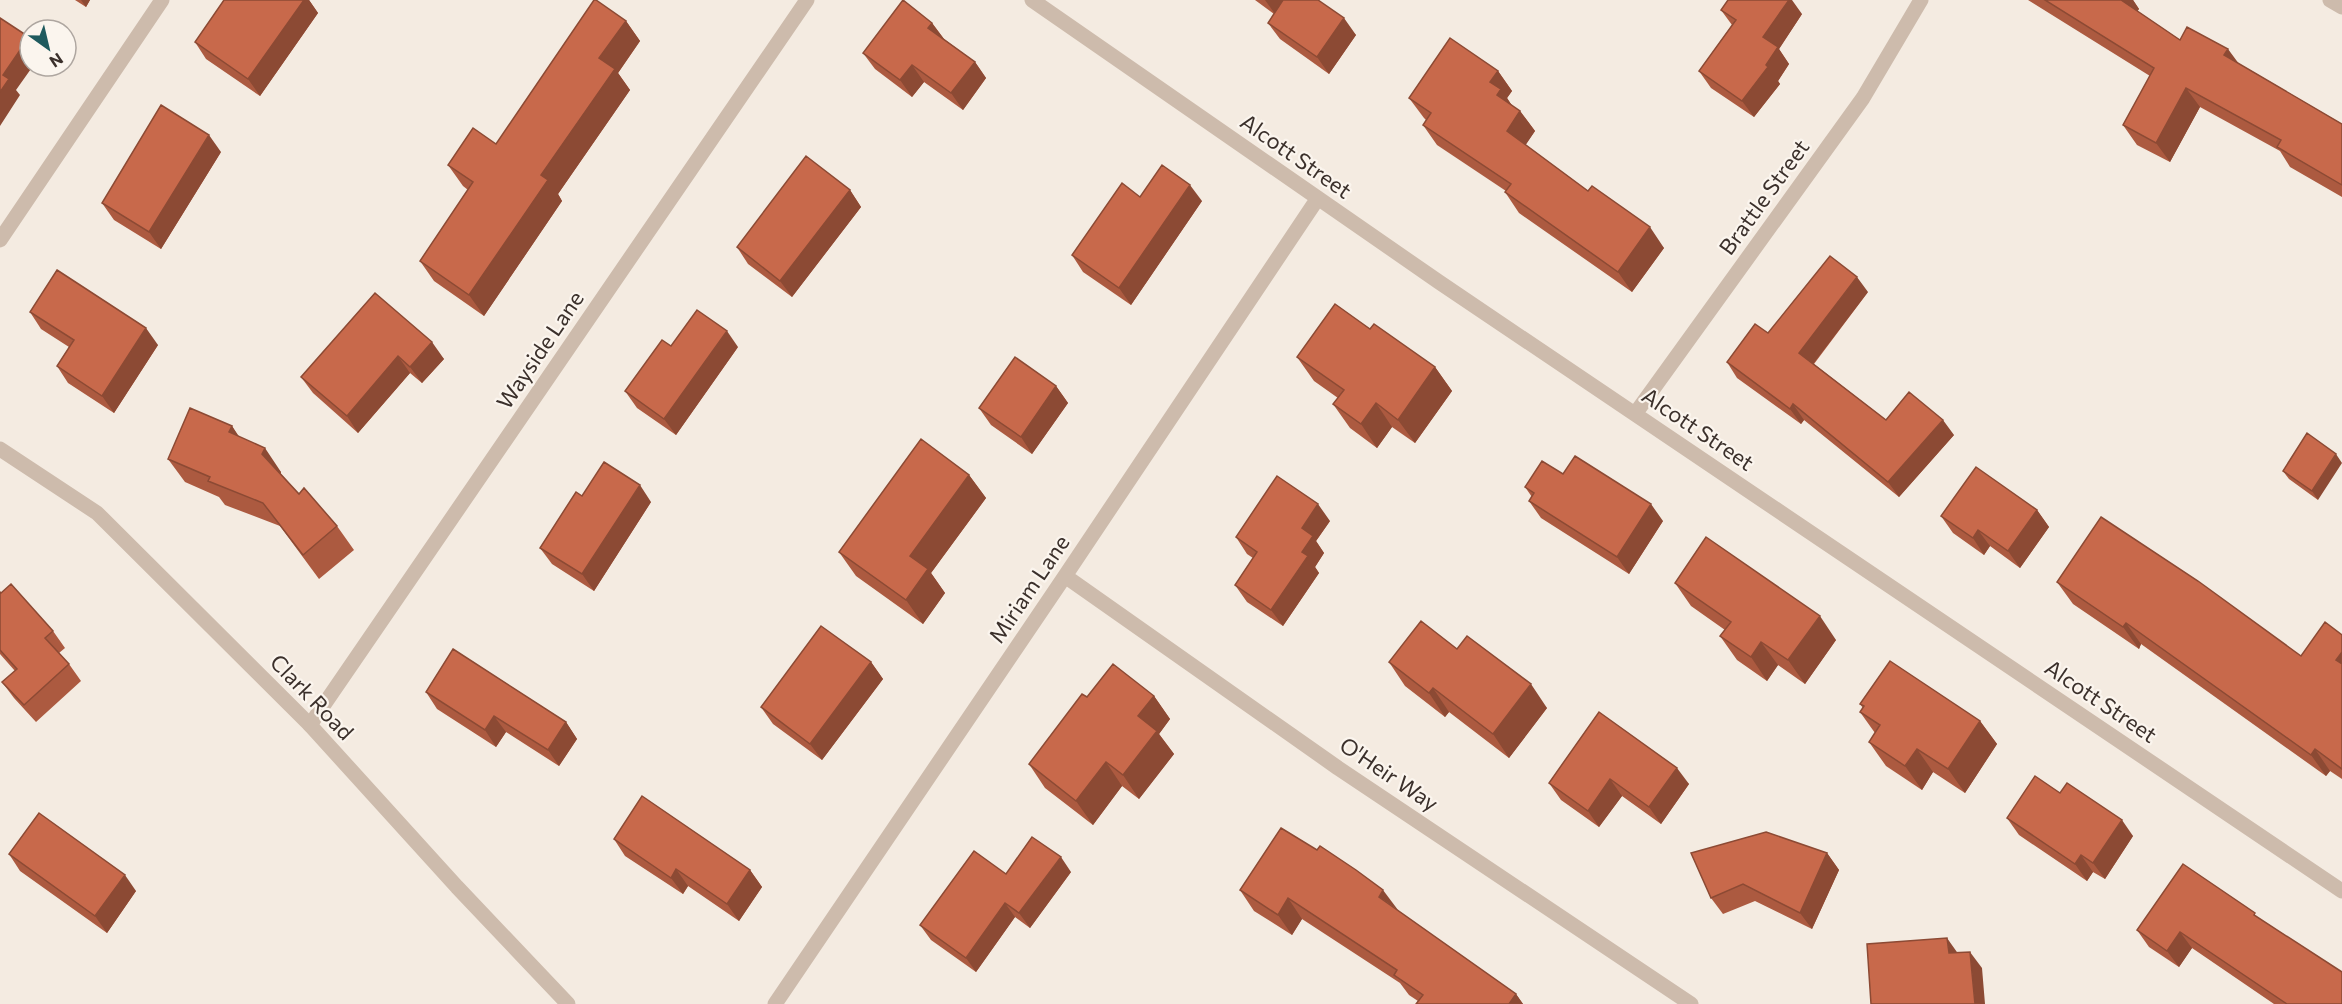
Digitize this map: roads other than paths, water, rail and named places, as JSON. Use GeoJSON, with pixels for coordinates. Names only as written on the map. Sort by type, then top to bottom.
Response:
{"type":"FeatureCollection","features":[{"type":"Feature","properties":{"kind":"street"},"geometry":{"type":"LineString","coordinates":[[0,240],[162,0]]}},
{"type":"Feature","properties":{"kind":"street","name":"Wayside Lane"},"geometry":{"type":"LineString","coordinates":[[310,725],[807,0]]}},
{"type":"Feature","properties":{"kind":"street","name":"Alcott Street"},"geometry":{"type":"LineString","coordinates":[[1032,0],[1635,414],[2342,891]]}},
{"type":"Feature","properties":{"kind":"street","name":"Brattle Street"},"geometry":{"type":"LineString","coordinates":[[1635,414],[1863,98],[1921,0]]}},
{"type":"Feature","properties":{"kind":"street"},"geometry":{"type":"LineString","coordinates":[[2330,0],[2342,7]]}},
{"type":"Feature","properties":{"kind":"street","name":"Miriam Lane"},"geometry":{"type":"LineString","coordinates":[[774,1004],[1318,198]]}},
{"type":"Feature","properties":{"kind":"street","name":"Clark Road"},"geometry":{"type":"LineString","coordinates":[[0,449],[98,513],[310,725],[457,887],[568,1004]]}},
{"type":"Feature","properties":{"kind":"street","name":"O'Heir Way"},"geometry":{"type":"LineString","coordinates":[[1065,576],[1338,768],[1691,1004]]}}]}
